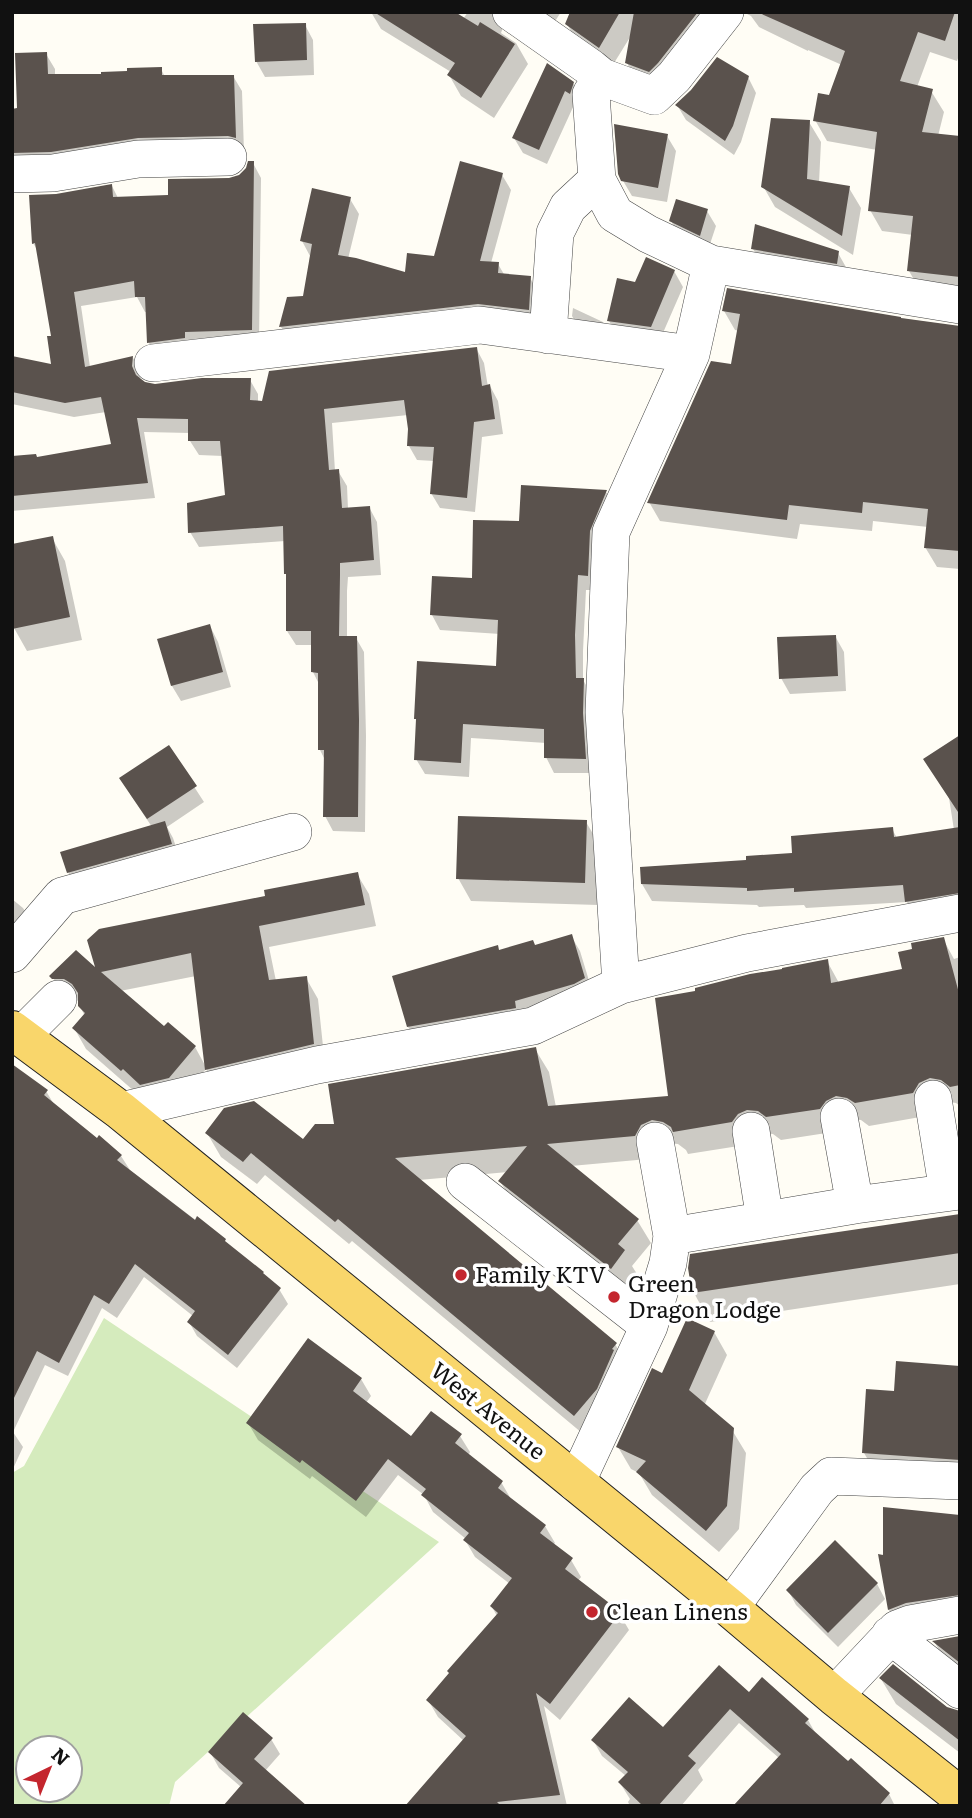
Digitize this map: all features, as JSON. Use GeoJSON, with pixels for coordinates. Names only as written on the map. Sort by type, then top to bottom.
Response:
{"type":"FeatureCollection","features":[{"type":"Feature","properties":{"kind":"main road","name":"West Avenue"},"geometry":{"type":"LineString","coordinates":[[16,1034],[121,1111],[834,1696],[960,1796]]}},
{"type":"Feature","properties":{"kind":"street"},"geometry":{"type":"LineString","coordinates":[[511,12],[602,78],[654,96],[674,78],[725,12]]}},
{"type":"Feature","properties":{"kind":"street"},"geometry":{"type":"LineString","coordinates":[[602,78],[591,94],[597,180],[615,214],[648,234],[711,264],[960,305]]}},
{"type":"Feature","properties":{"kind":"street"},"geometry":{"type":"LineString","coordinates":[[12,174],[53,173],[138,159],[228,157]]}},
{"type":"Feature","properties":{"kind":"street"},"geometry":{"type":"LineString","coordinates":[[548,335],[555,233],[568,207],[597,180]]}},
{"type":"Feature","properties":{"kind":"street"},"geometry":{"type":"LineString","coordinates":[[621,985],[604,712],[611,533],[691,354],[711,264]]}},
{"type":"Feature","properties":{"kind":"street"},"geometry":{"type":"LineString","coordinates":[[153,363],[480,325],[691,354]]}},
{"type":"Feature","properties":{"kind":"street"},"geometry":{"type":"LineString","coordinates":[[12,954],[62,896],[293,832]]}},
{"type":"Feature","properties":{"kind":"street"},"geometry":{"type":"LineString","coordinates":[[121,1111],[317,1065],[533,1027],[621,985],[747,953],[960,913]]}},
{"type":"Feature","properties":{"kind":"street"},"geometry":{"type":"LineString","coordinates":[[16,1034],[58,999]]}},
{"type":"Feature","properties":{"kind":"street"},"geometry":{"type":"LineString","coordinates":[[672,1236],[954,1191],[933,1099]]}},
{"type":"Feature","properties":{"kind":"street"},"geometry":{"type":"LineString","coordinates":[[839,1117],[855,1205]]}},
{"type":"Feature","properties":{"kind":"street"},"geometry":{"type":"LineString","coordinates":[[751,1131],[765,1220]]}},
{"type":"Feature","properties":{"kind":"street"},"geometry":{"type":"LineString","coordinates":[[576,1483],[649,1326],[668,1263],[672,1236],[655,1141]]}},
{"type":"Feature","properties":{"kind":"street"},"geometry":{"type":"LineString","coordinates":[[465,1182],[649,1326]]}},
{"type":"Feature","properties":{"kind":"street"},"geometry":{"type":"LineString","coordinates":[[730,1608],[817,1489],[831,1476],[960,1481]]}},
{"type":"Feature","properties":{"kind":"street"},"geometry":{"type":"LineString","coordinates":[[834,1696],[897,1629],[960,1615]]}},
{"type":"Feature","properties":{"kind":"street"},"geometry":{"type":"LineString","coordinates":[[890,1635],[960,1690]]}},
{"type":"Feature","properties":{"kind":"green space"},"geometry":{"type":"Polygon","coordinates":[[[104,1318],[439,1542],[175,1782],[169,1806],[12,1806],[12,1473],[24,1466],[104,1318]]]}},
{"type":"Feature","properties":{"kind":"building"},"geometry":{"type":"Polygon","coordinates":[[[374,12],[455,12],[478,26],[480,22],[515,44],[481,98],[447,75],[455,63],[374,12]]]}},
{"type":"Feature","properties":{"kind":"building"},"geometry":{"type":"Polygon","coordinates":[[[570,12],[620,12],[599,48],[565,24],[570,12]]]}},
{"type":"Feature","properties":{"kind":"building"},"geometry":{"type":"Polygon","coordinates":[[[634,12],[698,12],[649,72],[625,63],[634,12]]]}},
{"type":"Feature","properties":{"kind":"building"},"geometry":{"type":"Polygon","coordinates":[[[757,12],[955,12],[945,41],[918,32],[900,81],[933,89],[922,132],[960,136],[960,277],[907,271],[913,216],[868,211],[877,132],[813,121],[818,93],[829,95],[845,51],[757,12]]]}},
{"type":"Feature","properties":{"kind":"building"},"geometry":{"type":"Polygon","coordinates":[[[306,23],[307,60],[255,62],[253,24],[306,23]]]}},
{"type":"Feature","properties":{"kind":"building"},"geometry":{"type":"Polygon","coordinates":[[[47,52],[48,74],[101,74],[127,71],[127,68],[162,67],[162,75],[234,75],[236,138],[138,138],[51,152],[12,153],[12,109],[17,108],[15,53],[47,52]]]}},
{"type":"Feature","properties":{"kind":"building"},"geometry":{"type":"Polygon","coordinates":[[[717,57],[749,76],[733,126],[725,141],[675,105],[691,90],[717,57]]]}},
{"type":"Feature","properties":{"kind":"building"},"geometry":{"type":"Polygon","coordinates":[[[547,63],[574,82],[570,94],[565,91],[539,150],[512,138],[547,63]]]}},
{"type":"Feature","properties":{"kind":"building"},"geometry":{"type":"Polygon","coordinates":[[[771,118],[810,120],[807,179],[850,186],[842,236],[761,187],[771,118]]]}},
{"type":"Feature","properties":{"kind":"building"},"geometry":{"type":"Polygon","coordinates":[[[614,124],[668,134],[658,188],[621,181],[618,174],[614,124]]]}},
{"type":"Feature","properties":{"kind":"building"},"geometry":{"type":"Polygon","coordinates":[[[248,161],[254,161],[252,330],[185,332],[185,338],[147,343],[145,297],[135,297],[134,281],[74,292],[85,367],[133,356],[132,366],[136,375],[145,382],[155,384],[202,378],[251,378],[250,400],[262,401],[269,371],[477,347],[482,386],[490,384],[495,419],[474,422],[467,498],[430,494],[434,447],[407,446],[408,429],[404,400],[324,409],[329,470],[339,469],[342,508],[370,506],[374,560],[340,563],[339,636],[357,636],[358,817],[323,817],[324,750],[318,750],[318,673],[311,672],[311,631],[286,631],[283,526],[188,533],[187,503],[225,495],[220,441],[188,441],[188,419],[137,418],[148,483],[12,496],[12,456],[36,454],[37,457],[111,444],[101,397],[65,403],[12,392],[12,356],[51,364],[47,336],[51,336],[35,243],[32,244],[29,195],[56,194],[112,184],[113,197],[168,195],[168,179],[229,178],[239,175],[246,168],[248,161]]]}},
{"type":"Feature","properties":{"kind":"building"},"geometry":{"type":"Polygon","coordinates":[[[460,161],[503,173],[480,261],[499,262],[498,273],[531,276],[529,310],[478,304],[279,327],[287,297],[303,296],[312,244],[300,241],[312,188],[351,197],[338,255],[405,272],[407,253],[434,256],[460,161]]]}},
{"type":"Feature","properties":{"kind":"building"},"geometry":{"type":"Polygon","coordinates":[[[676,199],[708,209],[700,236],[669,221],[676,199]]]}},
{"type":"Feature","properties":{"kind":"building"},"geometry":{"type":"Polygon","coordinates":[[[755,224],[839,251],[837,264],[751,249],[755,224]]]}},
{"type":"Feature","properties":{"kind":"building"},"geometry":{"type":"Polygon","coordinates":[[[646,257],[675,270],[651,327],[607,321],[617,278],[635,282],[646,257]]]}},
{"type":"Feature","properties":{"kind":"building"},"geometry":{"type":"Polygon","coordinates":[[[727,288],[960,326],[960,551],[924,548],[928,509],[863,502],[862,513],[789,505],[787,520],[647,503],[711,361],[731,364],[740,314],[722,311],[727,288]]]}},
{"type":"Feature","properties":{"kind":"building"},"geometry":{"type":"Polygon","coordinates":[[[521,485],[607,490],[590,531],[588,576],[578,575],[576,678],[584,678],[586,759],[544,758],[544,729],[463,724],[461,763],[414,760],[417,661],[496,666],[498,620],[430,615],[432,576],[472,578],[473,520],[519,521],[521,485]]]}},
{"type":"Feature","properties":{"kind":"building"},"geometry":{"type":"Polygon","coordinates":[[[53,536],[70,617],[12,629],[12,544],[53,536]]]}},
{"type":"Feature","properties":{"kind":"building"},"geometry":{"type":"Polygon","coordinates":[[[210,624],[223,672],[171,686],[157,639],[210,624]]]}},
{"type":"Feature","properties":{"kind":"building"},"geometry":{"type":"Polygon","coordinates":[[[836,635],[838,676],[779,679],[777,637],[836,635]]]}},
{"type":"Feature","properties":{"kind":"building"},"geometry":{"type":"Polygon","coordinates":[[[960,735],[960,815],[923,759],[960,735]]]}},
{"type":"Feature","properties":{"kind":"building"},"geometry":{"type":"Polygon","coordinates":[[[169,745],[197,786],[147,819],[119,778],[169,745]]]}},
{"type":"Feature","properties":{"kind":"building"},"geometry":{"type":"Polygon","coordinates":[[[458,816],[587,820],[585,883],[456,879],[458,816]]]}},
{"type":"Feature","properties":{"kind":"building"},"geometry":{"type":"Polygon","coordinates":[[[165,821],[172,844],[67,873],[60,852],[165,821]]]}},
{"type":"Feature","properties":{"kind":"building"},"geometry":{"type":"Polygon","coordinates":[[[893,827],[894,837],[960,827],[960,893],[905,902],[903,885],[794,892],[794,888],[747,891],[747,888],[641,884],[640,867],[746,860],[746,856],[792,853],[791,836],[893,827]]]}},
{"type":"Feature","properties":{"kind":"building"},"geometry":{"type":"Polygon","coordinates":[[[358,872],[365,905],[259,926],[269,980],[307,976],[314,1044],[205,1070],[191,953],[101,972],[164,1026],[168,1022],[196,1046],[169,1078],[140,1085],[72,1028],[85,1013],[78,1006],[78,993],[72,984],[64,979],[52,979],[49,976],[76,950],[95,967],[87,940],[99,929],[265,896],[264,890],[358,872]]]}},
{"type":"Feature","properties":{"kind":"building"},"geometry":{"type":"Polygon","coordinates":[[[572,934],[585,978],[574,984],[515,1001],[516,1008],[407,1027],[392,976],[498,945],[499,950],[533,940],[535,945],[572,934]]]}},
{"type":"Feature","properties":{"kind":"building"},"geometry":{"type":"Polygon","coordinates":[[[944,937],[960,997],[960,1085],[950,1087],[941,1080],[930,1078],[919,1083],[913,1093],[855,1103],[836,1096],[826,1101],[820,1109],[766,1117],[758,1111],[747,1110],[738,1114],[732,1122],[673,1132],[671,1127],[663,1122],[652,1120],[641,1125],[635,1136],[547,1144],[639,1219],[618,1244],[625,1250],[611,1269],[498,1181],[527,1146],[395,1158],[617,1343],[612,1349],[614,1350],[597,1389],[574,1416],[338,1219],[335,1222],[251,1153],[243,1162],[205,1133],[224,1108],[254,1101],[303,1139],[315,1124],[334,1124],[328,1084],[536,1047],[548,1106],[668,1096],[655,998],[695,991],[695,988],[750,974],[828,959],[831,983],[902,969],[898,952],[912,949],[911,943],[944,937]]]}},
{"type":"Feature","properties":{"kind":"building"},"geometry":{"type":"Polygon","coordinates":[[[12,1064],[48,1090],[44,1095],[122,1155],[117,1160],[195,1220],[197,1216],[281,1288],[228,1355],[187,1322],[195,1311],[135,1264],[109,1304],[94,1295],[59,1363],[37,1351],[12,1402],[12,1064]]]}},
{"type":"Feature","properties":{"kind":"building"},"geometry":{"type":"Polygon","coordinates":[[[960,1214],[960,1253],[692,1293],[688,1268],[690,1254],[960,1214]]]}},
{"type":"Feature","properties":{"kind":"building"},"geometry":{"type":"Polygon","coordinates":[[[687,1318],[715,1331],[689,1390],[734,1428],[727,1506],[706,1531],[636,1472],[646,1461],[616,1447],[652,1368],[662,1373],[687,1318]]]}},
{"type":"Feature","properties":{"kind":"building"},"geometry":{"type":"Polygon","coordinates":[[[308,1338],[362,1378],[353,1391],[411,1436],[431,1411],[462,1434],[455,1443],[503,1481],[498,1488],[546,1525],[540,1533],[573,1558],[565,1569],[621,1612],[550,1704],[536,1693],[560,1795],[497,1802],[501,1806],[405,1806],[466,1736],[426,1700],[449,1673],[447,1671],[498,1613],[490,1606],[512,1578],[463,1540],[469,1533],[421,1495],[426,1489],[388,1459],[356,1501],[302,1460],[300,1463],[246,1423],[308,1338]]]}},
{"type":"Feature","properties":{"kind":"building"},"geometry":{"type":"Polygon","coordinates":[[[896,1361],[960,1366],[960,1460],[862,1453],[866,1389],[894,1391],[896,1361]]]}},
{"type":"Feature","properties":{"kind":"building"},"geometry":{"type":"Polygon","coordinates":[[[883,1507],[960,1515],[960,1595],[906,1603],[888,1610],[878,1554],[883,1555],[883,1507]]]}},
{"type":"Feature","properties":{"kind":"building"},"geometry":{"type":"Polygon","coordinates":[[[835,1540],[878,1583],[828,1633],[786,1590],[835,1540]]]}},
{"type":"Feature","properties":{"kind":"building"},"geometry":{"type":"Polygon","coordinates":[[[960,1636],[960,1663],[932,1641],[960,1636]]]}},
{"type":"Feature","properties":{"kind":"building"},"geometry":{"type":"Polygon","coordinates":[[[893,1664],[947,1707],[960,1711],[960,1741],[879,1678],[893,1664]]]}},
{"type":"Feature","properties":{"kind":"building"},"geometry":{"type":"Polygon","coordinates":[[[719,1665],[749,1692],[762,1677],[809,1719],[805,1723],[848,1761],[851,1758],[890,1793],[879,1806],[733,1806],[781,1754],[730,1709],[688,1756],[696,1763],[658,1806],[643,1806],[618,1782],[628,1772],[591,1740],[629,1697],[663,1727],[719,1665]]]}},
{"type":"Feature","properties":{"kind":"building"},"geometry":{"type":"Polygon","coordinates":[[[243,1712],[273,1738],[254,1759],[307,1806],[223,1806],[243,1783],[208,1752],[243,1712]]]}},
{"type":"Feature","properties":{"kind":"place","name":"Family KTV"},"geometry":{"type":"Point","coordinates":[461,1275]}},
{"type":"Feature","properties":{"kind":"place","name":"Green Dragon Lodge"},"geometry":{"type":"Point","coordinates":[614,1297]}},
{"type":"Feature","properties":{"kind":"place","name":"Clean Linens"},"geometry":{"type":"Point","coordinates":[592,1612]}}]}
